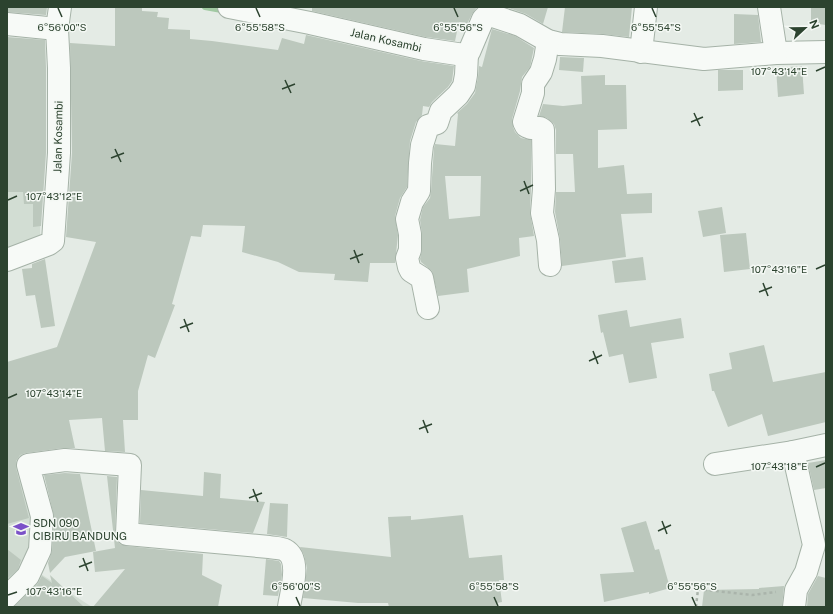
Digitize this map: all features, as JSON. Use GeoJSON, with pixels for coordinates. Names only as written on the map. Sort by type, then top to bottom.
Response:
{"type":"FeatureCollection","features":[{"type":"Feature","properties":{"kind":"street","name":"Jalan Kosambi"},"geometry":{"type":"LineString","coordinates":[[7,260],[49,244],[53,241],[59,153],[59,68],[57,29],[60,7]]}},
{"type":"Feature","properties":{"kind":"street","name":"Jalan Kosambi"},"geometry":{"type":"LineString","coordinates":[[228,7],[310,23],[424,49],[467,54]]}},
{"type":"Feature","properties":{"kind":"street"},"geometry":{"type":"LineString","coordinates":[[641,52],[646,7]]}},
{"type":"Feature","properties":{"kind":"street"},"geometry":{"type":"LineString","coordinates":[[768,7],[776,53]]}},
{"type":"Feature","properties":{"kind":"street"},"geometry":{"type":"LineString","coordinates":[[428,308],[422,278],[411,271],[407,258],[410,250],[410,234],[407,219],[412,202],[419,192],[421,157],[428,126],[438,124],[441,111],[458,95],[464,86],[467,54],[483,19],[486,16],[490,15],[520,25],[548,41],[560,44],[602,46],[704,59],[776,53],[826,52]]}},
{"type":"Feature","properties":{"kind":"street"},"geometry":{"type":"LineString","coordinates":[[7,24],[57,29]]}},
{"type":"Feature","properties":{"kind":"street"},"geometry":{"type":"LineString","coordinates":[[548,41],[545,59],[541,72],[533,84],[533,92],[524,122],[526,126],[531,128],[540,128],[543,130],[544,189],[542,213],[544,228],[548,240],[550,265]]}},
{"type":"Feature","properties":{"kind":"street"},"geometry":{"type":"LineString","coordinates":[[715,464],[793,452],[826,445]]}},
{"type":"Feature","properties":{"kind":"street"},"geometry":{"type":"LineString","coordinates":[[793,452],[814,545],[806,572],[795,599]]}},
{"type":"Feature","properties":{"kind":"street"},"geometry":{"type":"LineString","coordinates":[[7,597],[28,576],[40,550],[42,516],[28,465],[65,460],[130,465],[128,534],[270,547],[286,550],[292,557],[295,566],[289,607]]}},
{"type":"Feature","properties":{"kind":"path"},"geometry":{"type":"LineString","coordinates":[[696,607],[698,589],[795,599]]}},
{"type":"Feature","properties":{"kind":"shaded area"},"geometry":{"type":"Polygon","coordinates":[[[42,101],[40,241],[7,254],[7,102],[42,101]]]}},
{"type":"Feature","properties":{"kind":"shaded area","name":"SDN 090 CIBIRU BANDUNG"},"geometry":{"type":"Polygon","coordinates":[[[17,436],[37,516],[30,567],[92,607],[7,607],[7,437],[17,436]]]}},
{"type":"Feature","properties":{"kind":"building"},"geometry":{"type":"Polygon","coordinates":[[[7,7],[47,7],[46,15],[7,12],[7,7]]]}},
{"type":"Feature","properties":{"kind":"building"},"geometry":{"type":"Polygon","coordinates":[[[115,7],[142,7],[142,11],[158,12],[157,17],[169,18],[168,29],[190,30],[190,39],[278,50],[282,38],[304,44],[306,35],[421,61],[454,66],[452,81],[429,107],[423,106],[422,115],[416,122],[410,141],[407,187],[400,198],[395,216],[398,235],[395,263],[370,263],[368,282],[334,280],[335,274],[299,272],[278,262],[242,252],[245,226],[203,225],[201,237],[191,236],[172,304],[175,305],[155,358],[148,355],[138,391],[138,420],[123,420],[125,452],[105,451],[102,418],[69,420],[75,448],[63,448],[26,453],[20,455],[16,461],[16,468],[29,518],[7,524],[7,362],[57,347],[96,242],[66,237],[72,153],[70,43],[115,46],[115,7]]]}},
{"type":"Feature","properties":{"kind":"building"},"geometry":{"type":"Polygon","coordinates":[[[312,7],[477,7],[467,24],[459,22],[455,41],[426,37],[312,11],[312,7]]]}},
{"type":"Feature","properties":{"kind":"building"},"geometry":{"type":"Polygon","coordinates":[[[506,7],[548,7],[543,24],[526,14],[506,7]]]}},
{"type":"Feature","properties":{"kind":"building"},"geometry":{"type":"Polygon","coordinates":[[[565,7],[632,7],[629,37],[562,32],[565,7]]]}},
{"type":"Feature","properties":{"kind":"building"},"geometry":{"type":"Polygon","coordinates":[[[811,7],[826,7],[826,25],[811,23],[811,7]]]}},
{"type":"Feature","properties":{"kind":"building"},"geometry":{"type":"Polygon","coordinates":[[[734,14],[758,15],[761,42],[734,44],[734,14]]]}},
{"type":"Feature","properties":{"kind":"building"},"geometry":{"type":"Polygon","coordinates":[[[492,29],[515,36],[534,48],[530,67],[522,77],[520,91],[512,119],[515,132],[521,138],[531,140],[530,212],[534,236],[519,238],[520,256],[467,269],[469,292],[438,296],[432,271],[421,262],[420,259],[422,250],[422,234],[420,220],[423,207],[430,198],[435,144],[455,146],[457,113],[467,104],[475,93],[479,66],[482,67],[492,29]],[[445,176],[449,219],[480,216],[481,176],[445,176]]]}},
{"type":"Feature","properties":{"kind":"building"},"geometry":{"type":"Polygon","coordinates":[[[7,37],[45,40],[46,153],[41,226],[33,227],[33,204],[24,204],[23,192],[7,192],[7,37]]]}},
{"type":"Feature","properties":{"kind":"building"},"geometry":{"type":"Polygon","coordinates":[[[560,57],[584,58],[583,72],[559,70],[560,57]]]}},
{"type":"Feature","properties":{"kind":"building"},"geometry":{"type":"Polygon","coordinates":[[[802,66],[804,94],[778,97],[776,68],[802,66]]]}},
{"type":"Feature","properties":{"kind":"building"},"geometry":{"type":"Polygon","coordinates":[[[718,70],[743,70],[743,90],[718,91],[718,70]]]}},
{"type":"Feature","properties":{"kind":"building"},"geometry":{"type":"Polygon","coordinates":[[[605,75],[605,85],[626,85],[627,129],[598,130],[598,168],[624,165],[627,194],[652,193],[652,213],[621,214],[626,257],[562,266],[560,239],[555,212],[556,192],[575,192],[573,154],[556,154],[556,130],[554,124],[547,118],[539,116],[543,104],[563,106],[582,104],[581,76],[605,75]]]}},
{"type":"Feature","properties":{"kind":"building"},"geometry":{"type":"Polygon","coordinates":[[[722,207],[726,233],[703,237],[698,211],[722,207]]]}},
{"type":"Feature","properties":{"kind":"building"},"geometry":{"type":"Polygon","coordinates":[[[746,233],[750,269],[724,272],[720,235],[746,233]]]}},
{"type":"Feature","properties":{"kind":"building"},"geometry":{"type":"Polygon","coordinates":[[[643,257],[646,280],[615,283],[612,261],[643,257]]]}},
{"type":"Feature","properties":{"kind":"building"},"geometry":{"type":"Polygon","coordinates":[[[45,259],[55,326],[41,328],[35,295],[26,296],[22,269],[32,268],[32,264],[45,259]]]}},
{"type":"Feature","properties":{"kind":"building"},"geometry":{"type":"Polygon","coordinates":[[[627,310],[630,327],[681,318],[684,338],[651,343],[657,378],[629,383],[623,354],[609,357],[603,332],[601,333],[598,315],[627,310]]]}},
{"type":"Feature","properties":{"kind":"building"},"geometry":{"type":"Polygon","coordinates":[[[764,345],[773,382],[826,372],[826,422],[768,436],[762,414],[728,427],[714,391],[712,391],[709,374],[732,369],[729,353],[764,345]]]}},
{"type":"Feature","properties":{"kind":"building"},"geometry":{"type":"Polygon","coordinates":[[[826,460],[826,488],[814,490],[808,463],[826,460]]]}},
{"type":"Feature","properties":{"kind":"building"},"geometry":{"type":"Polygon","coordinates":[[[204,472],[221,474],[220,498],[265,502],[253,533],[140,523],[141,490],[203,496],[204,472]]]}},
{"type":"Feature","properties":{"kind":"building"},"geometry":{"type":"Polygon","coordinates":[[[65,473],[80,474],[96,551],[65,557],[50,573],[48,563],[52,551],[54,516],[44,475],[65,473]]]}},
{"type":"Feature","properties":{"kind":"building"},"geometry":{"type":"Polygon","coordinates":[[[107,476],[117,477],[116,540],[120,544],[126,546],[203,554],[202,575],[222,585],[218,607],[93,607],[125,569],[95,572],[93,552],[115,548],[107,476]]]}},
{"type":"Feature","properties":{"kind":"building"},"geometry":{"type":"Polygon","coordinates":[[[270,503],[288,504],[287,537],[267,534],[270,503]]]}},
{"type":"Feature","properties":{"kind":"building"},"geometry":{"type":"Polygon","coordinates":[[[463,515],[469,558],[502,555],[504,580],[499,580],[502,602],[497,603],[497,607],[389,607],[388,603],[358,603],[303,598],[307,568],[304,555],[300,547],[391,557],[388,517],[411,516],[411,520],[463,515]]]}},
{"type":"Feature","properties":{"kind":"building"},"geometry":{"type":"Polygon","coordinates":[[[646,521],[655,550],[659,549],[670,588],[649,594],[649,592],[604,602],[600,574],[634,572],[621,528],[646,521]]]}},
{"type":"Feature","properties":{"kind":"building"},"geometry":{"type":"Polygon","coordinates":[[[7,549],[21,560],[18,569],[7,579],[7,549]]]}},
{"type":"Feature","properties":{"kind":"building"},"geometry":{"type":"Polygon","coordinates":[[[266,559],[279,561],[281,564],[282,575],[278,596],[263,595],[266,559]]]}},
{"type":"Feature","properties":{"kind":"building"},"geometry":{"type":"Polygon","coordinates":[[[50,575],[84,607],[14,607],[37,585],[42,576],[52,583],[50,575]]]}},
{"type":"Feature","properties":{"kind":"building"},"geometry":{"type":"Polygon","coordinates":[[[818,576],[826,578],[826,607],[807,607],[808,594],[818,576]]]}},
{"type":"Feature","properties":{"kind":"building"},"geometry":{"type":"Polygon","coordinates":[[[784,586],[782,607],[702,607],[704,590],[759,589],[784,586]]]}},
{"type":"Feature","properties":{"kind":"waterway"},"geometry":{"type":"LineString","coordinates":[[205,7],[227,11]]}},
{"type":"Feature","properties":{"kind":"place","name":"SDN 090 CIBIRU BANDUNG"},"geometry":{"type":"Point","coordinates":[21,529]}}]}
